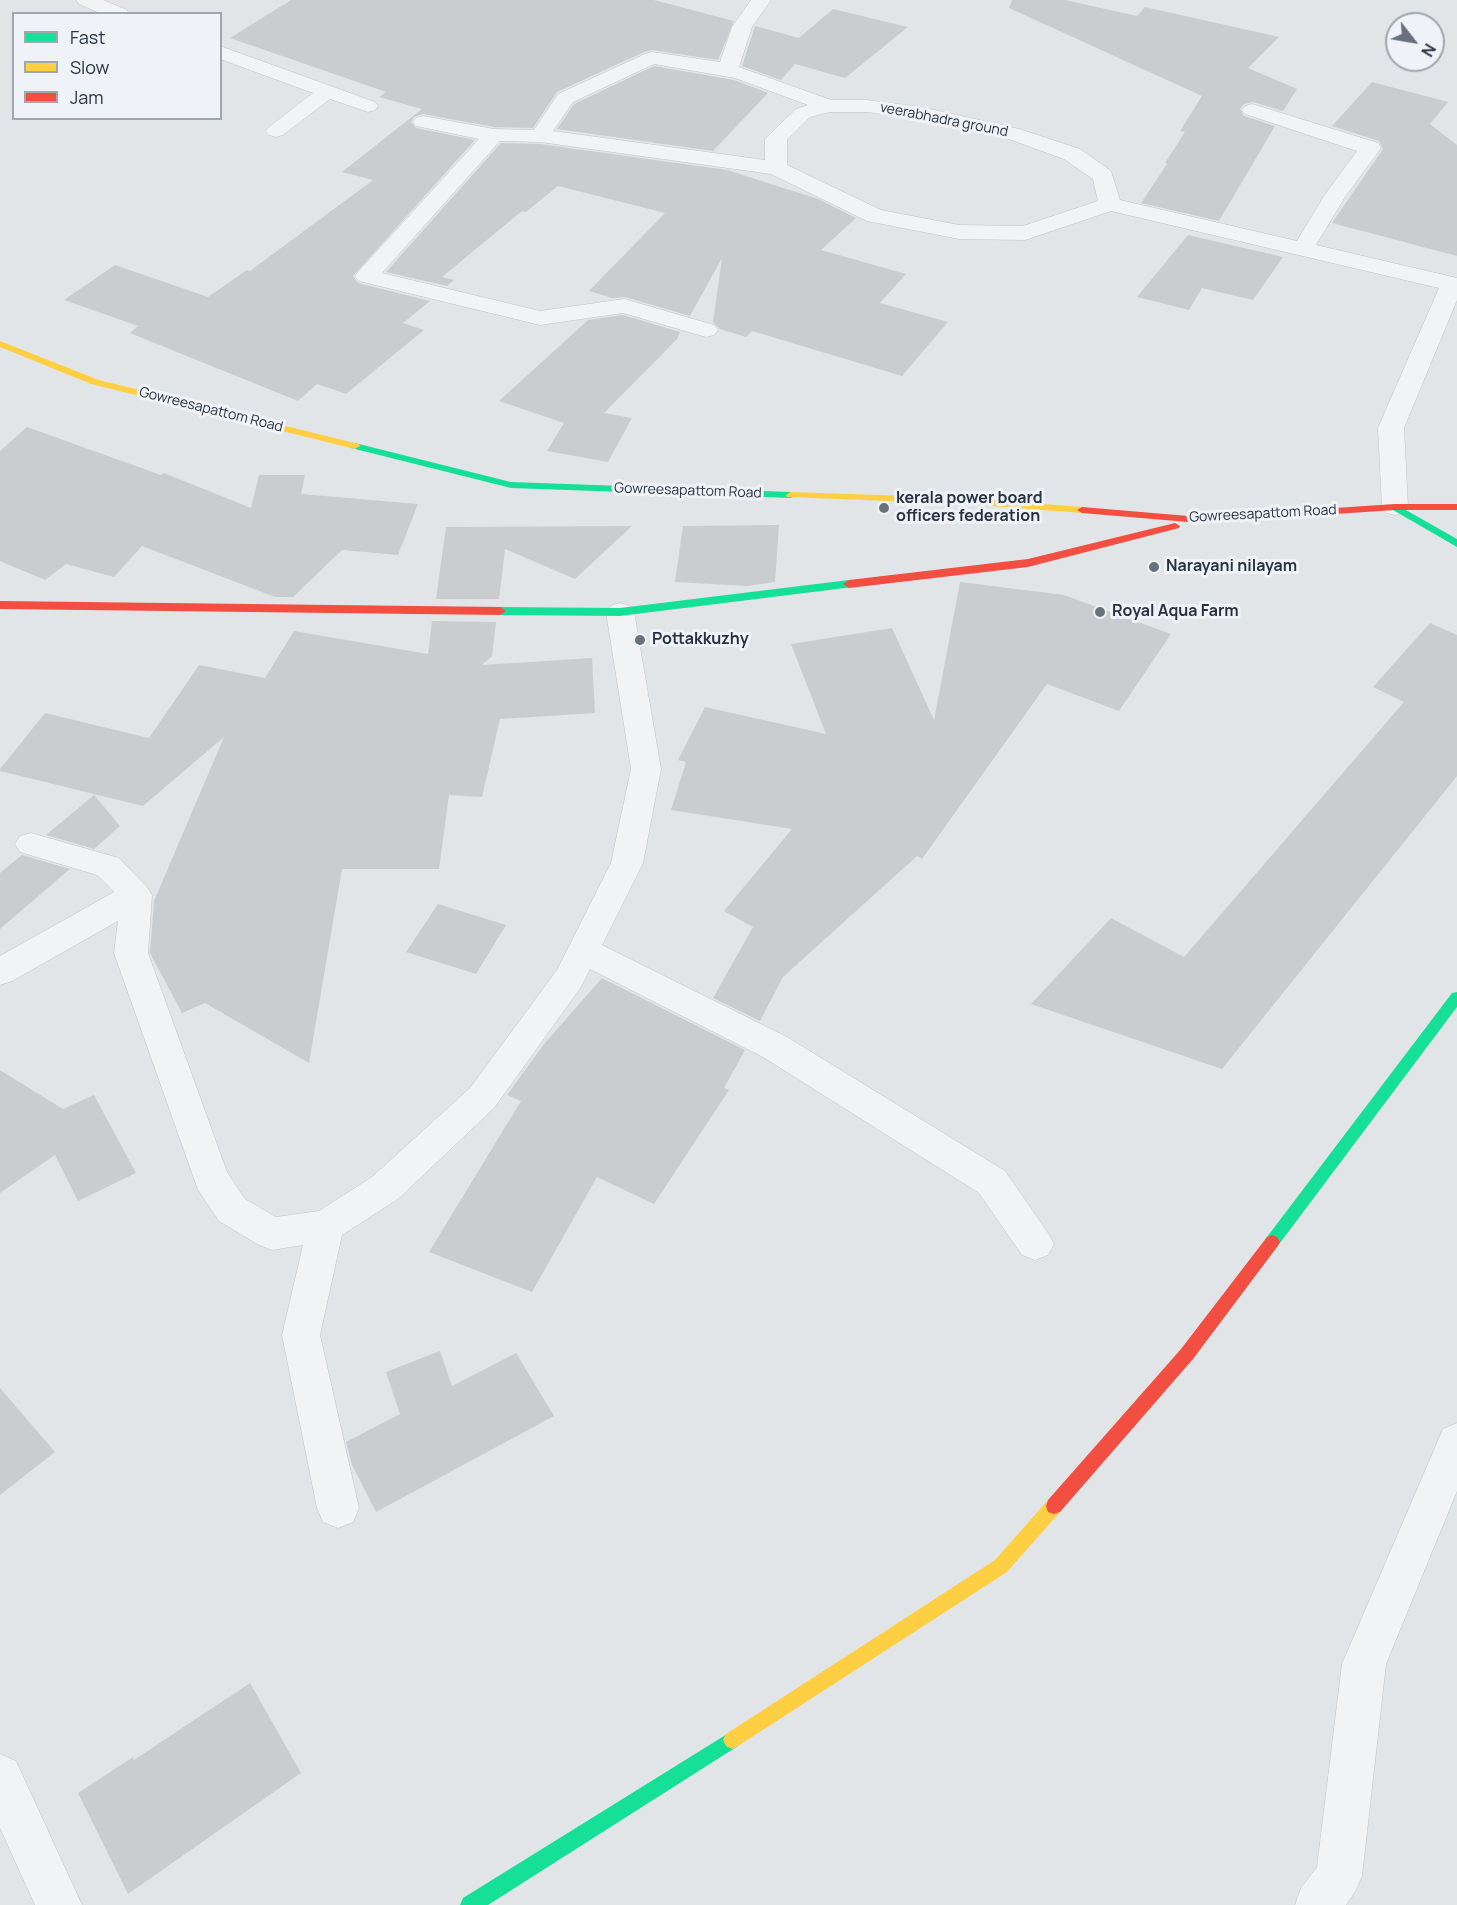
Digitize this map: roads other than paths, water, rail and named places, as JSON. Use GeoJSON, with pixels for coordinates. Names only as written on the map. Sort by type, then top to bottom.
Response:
{"type":"FeatureCollection","features":[{"type":"Feature","properties":{"kind":"street"},"geometry":{"type":"LineString","coordinates":[[86,0],[115,12]]}},
{"type":"Feature","properties":{"kind":"street"},"geometry":{"type":"LineString","coordinates":[[728,70],[742,27],[761,0]]}},
{"type":"Feature","properties":{"kind":"street"},"geometry":{"type":"LineString","coordinates":[[222,53],[368,106]]}},
{"type":"Feature","properties":{"kind":"street"},"geometry":{"type":"LineString","coordinates":[[540,136],[565,98],[652,58],[728,70],[829,106]]}},
{"type":"Feature","properties":{"kind":"street"},"geometry":{"type":"LineString","coordinates":[[276,131],[327,92]]}},
{"type":"Feature","properties":{"kind":"street","name":"veerabhadra ground"},"geometry":{"type":"LineString","coordinates":[[776,168],[776,139],[803,113],[829,106],[867,106],[921,113],[1012,133],[1072,154],[1103,176],[1110,204]]}},
{"type":"Feature","properties":{"kind":"street"},"geometry":{"type":"LineString","coordinates":[[1252,110],[1370,148],[1335,196],[1303,249]]}},
{"type":"Feature","properties":{"kind":"street"},"geometry":{"type":"LineString","coordinates":[[423,122],[494,135],[540,136],[776,168],[875,216],[959,232],[1025,232],[1110,204],[1452,284],[1391,428],[1395,507],[1457,544]]}},
{"type":"Feature","properties":{"kind":"street"},"geometry":{"type":"LineString","coordinates":[[494,135],[367,276],[540,318],[624,306],[706,330]]}},
{"type":"Feature","properties":{"kind":"street","name":"Gowreesapattom Road"},"geometry":{"type":"LineString","coordinates":[[0,344],[95,382],[512,485],[966,501],[1200,520],[1395,507],[1457,507]]}},
{"type":"Feature","properties":{"kind":"street"},"geometry":{"type":"LineString","coordinates":[[0,605],[620,612],[1028,563],[1200,520]]}},
{"type":"Feature","properties":{"kind":"street"},"geometry":{"type":"LineString","coordinates":[[31,844],[108,866],[136,894],[131,953],[211,1179],[232,1210],[272,1234],[327,1226],[385,1188],[482,1098],[569,978],[627,863],[646,769],[620,612]]}},
{"type":"Feature","properties":{"kind":"street"},"geometry":{"type":"LineString","coordinates":[[0,972],[136,894]]}},
{"type":"Feature","properties":{"kind":"street"},"geometry":{"type":"LineString","coordinates":[[583,950],[775,1047],[992,1182],[1035,1244]]}},
{"type":"Feature","properties":{"kind":"street"},"geometry":{"type":"LineString","coordinates":[[470,1905],[654,1790],[1001,1566],[1187,1354],[1457,997]]}},
{"type":"Feature","properties":{"kind":"street"},"geometry":{"type":"LineString","coordinates":[[327,1226],[301,1335],[338,1508]]}},
{"type":"Feature","properties":{"kind":"street"},"geometry":{"type":"LineString","coordinates":[[1318,1905],[1339,1876],[1364,1664],[1457,1442]]}},
{"type":"Feature","properties":{"kind":"street"},"geometry":{"type":"LineString","coordinates":[[0,1777],[59,1905]]}},
{"type":"Feature","properties":{"kind":"place","name":"kerala power board officers federation"},"geometry":{"type":"Point","coordinates":[884,508]}},
{"type":"Feature","properties":{"kind":"place","name":"Narayani nilayam"},"geometry":{"type":"Point","coordinates":[1154,567]}},
{"type":"Feature","properties":{"kind":"place","name":"Royal Aqua Farm"},"geometry":{"type":"Point","coordinates":[1100,612]}},
{"type":"Feature","properties":{"kind":"place","name":"Pottakkuzhy"},"geometry":{"type":"Point","coordinates":[640,640]}}]}
